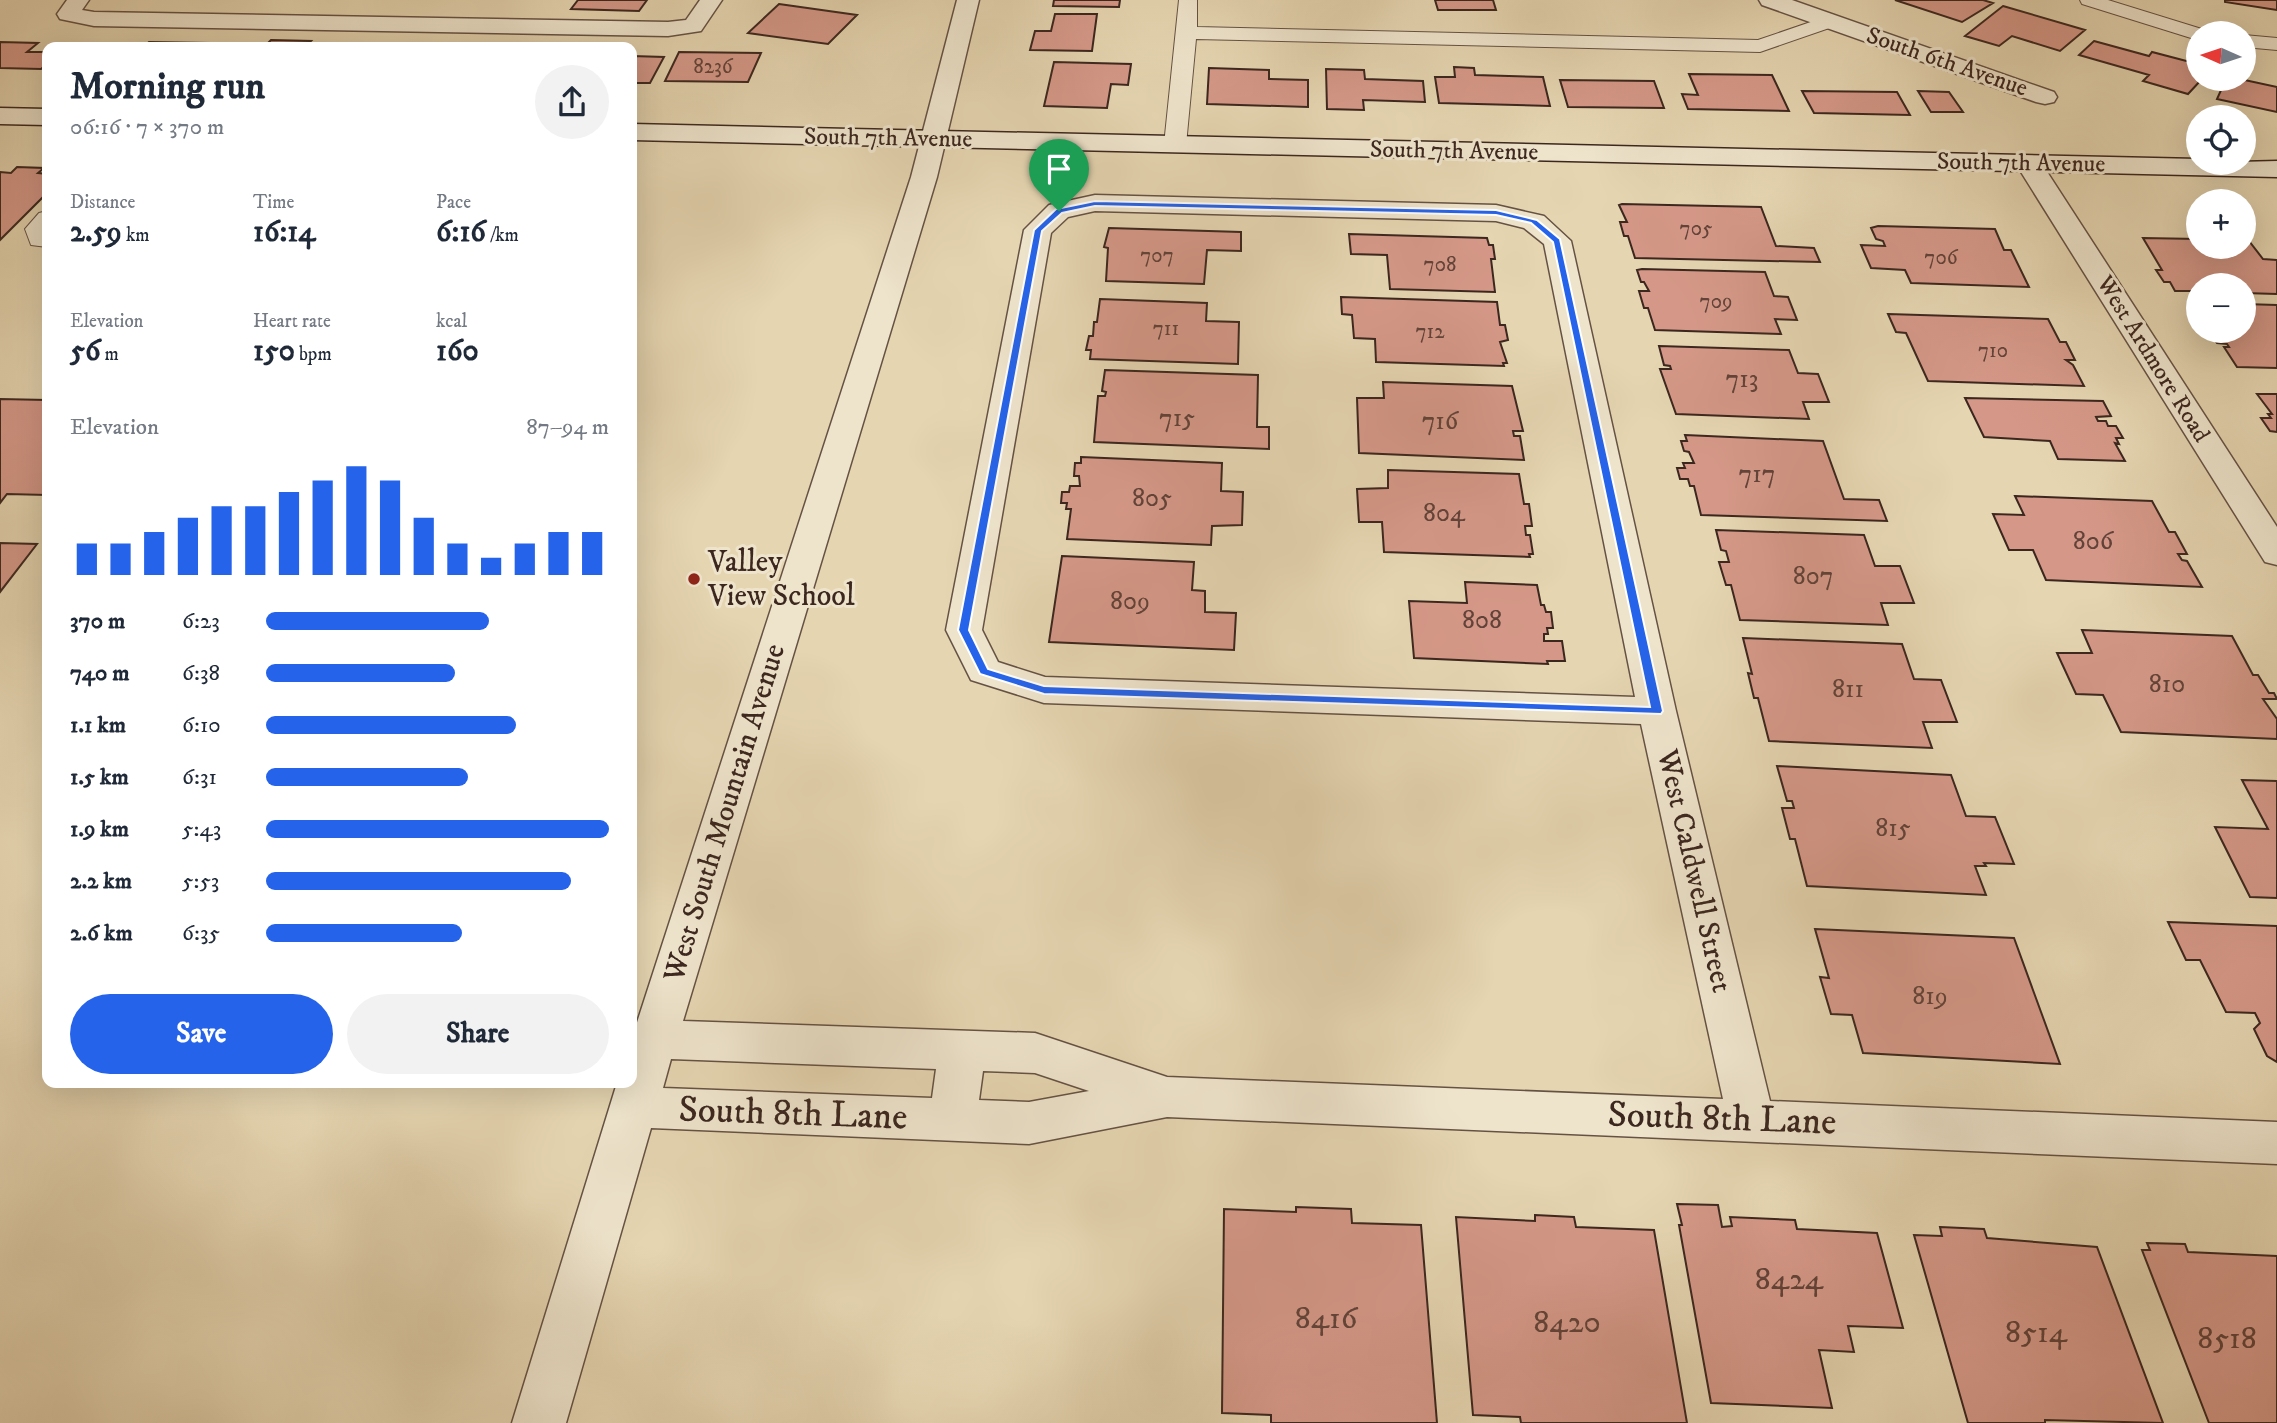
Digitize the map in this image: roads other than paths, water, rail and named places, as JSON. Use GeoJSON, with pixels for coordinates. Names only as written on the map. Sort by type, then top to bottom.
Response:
{"type":"FeatureCollection","features":[{"type":"Feature","properties":{"kind":"street"},"geometry":{"type":"LineString","coordinates":[[73,7],[94,19],[668,29],[694,26],[712,0]]}},
{"type":"Feature","properties":{"kind":"street","name":"West South Mountain Avenue"},"geometry":{"type":"LineString","coordinates":[[539,1423],[633,1107],[924,177],[968,0]]}},
{"type":"Feature","properties":{"kind":"street","name":"South 6th Avenue"},"geometry":{"type":"LineString","coordinates":[[1770,0],[2045,97]]}},
{"type":"Feature","properties":{"kind":"street"},"geometry":{"type":"LineString","coordinates":[[0,116],[42,117]]}},
{"type":"Feature","properties":{"kind":"street","name":"South 7th Avenue"},"geometry":{"type":"LineString","coordinates":[[637,132],[2277,169]]}},
{"type":"Feature","properties":{"kind":"street","name":"West Ardmore Road"},"geometry":{"type":"LineString","coordinates":[[2029,164],[2277,554]]}},
{"type":"Feature","properties":{"kind":"street","name":"West Caldwell Street"},"geometry":{"type":"LineString","coordinates":[[1657,711],[1044,690],[984,671],[964,630],[1038,230],[1059,211],[1095,203],[1496,213],[1534,222],[1557,241],[1657,711],[1751,1120]]}},
{"type":"Feature","properties":{"kind":"street","name":"South 8th Lane"},"geometry":{"type":"LineString","coordinates":[[655,1039],[1035,1054],[1167,1097]]}},
{"type":"Feature","properties":{"kind":"street"},"geometry":{"type":"LineString","coordinates":[[953,1120],[962,1051]]}},
{"type":"Feature","properties":{"kind":"street","name":"South 8th Lane"},"geometry":{"type":"LineString","coordinates":[[633,1107],[1029,1123],[1167,1097],[2277,1143]]}},
{"type":"Feature","properties":{"kind":"lane"},"geometry":{"type":"LineString","coordinates":[[1175,145],[1188,0]]}},
{"type":"Feature","properties":{"kind":"lane"},"geometry":{"type":"LineString","coordinates":[[2089,0],[2186,29]]}},
{"type":"Feature","properties":{"kind":"lane"},"geometry":{"type":"LineString","coordinates":[[1187,33],[1760,46],[1831,22]]}},
{"type":"Feature","properties":{"kind":"lane"},"geometry":{"type":"LineString","coordinates":[[2256,42],[2277,44]]}},
{"type":"Feature","properties":{"kind":"lane"},"geometry":{"type":"LineString","coordinates":[[42,223],[36,229],[39,240],[42,240]]}},
{"type":"Feature","properties":{"kind":"place","name":"Valley View School"},"geometry":{"type":"Point","coordinates":[694,579]}}]}
